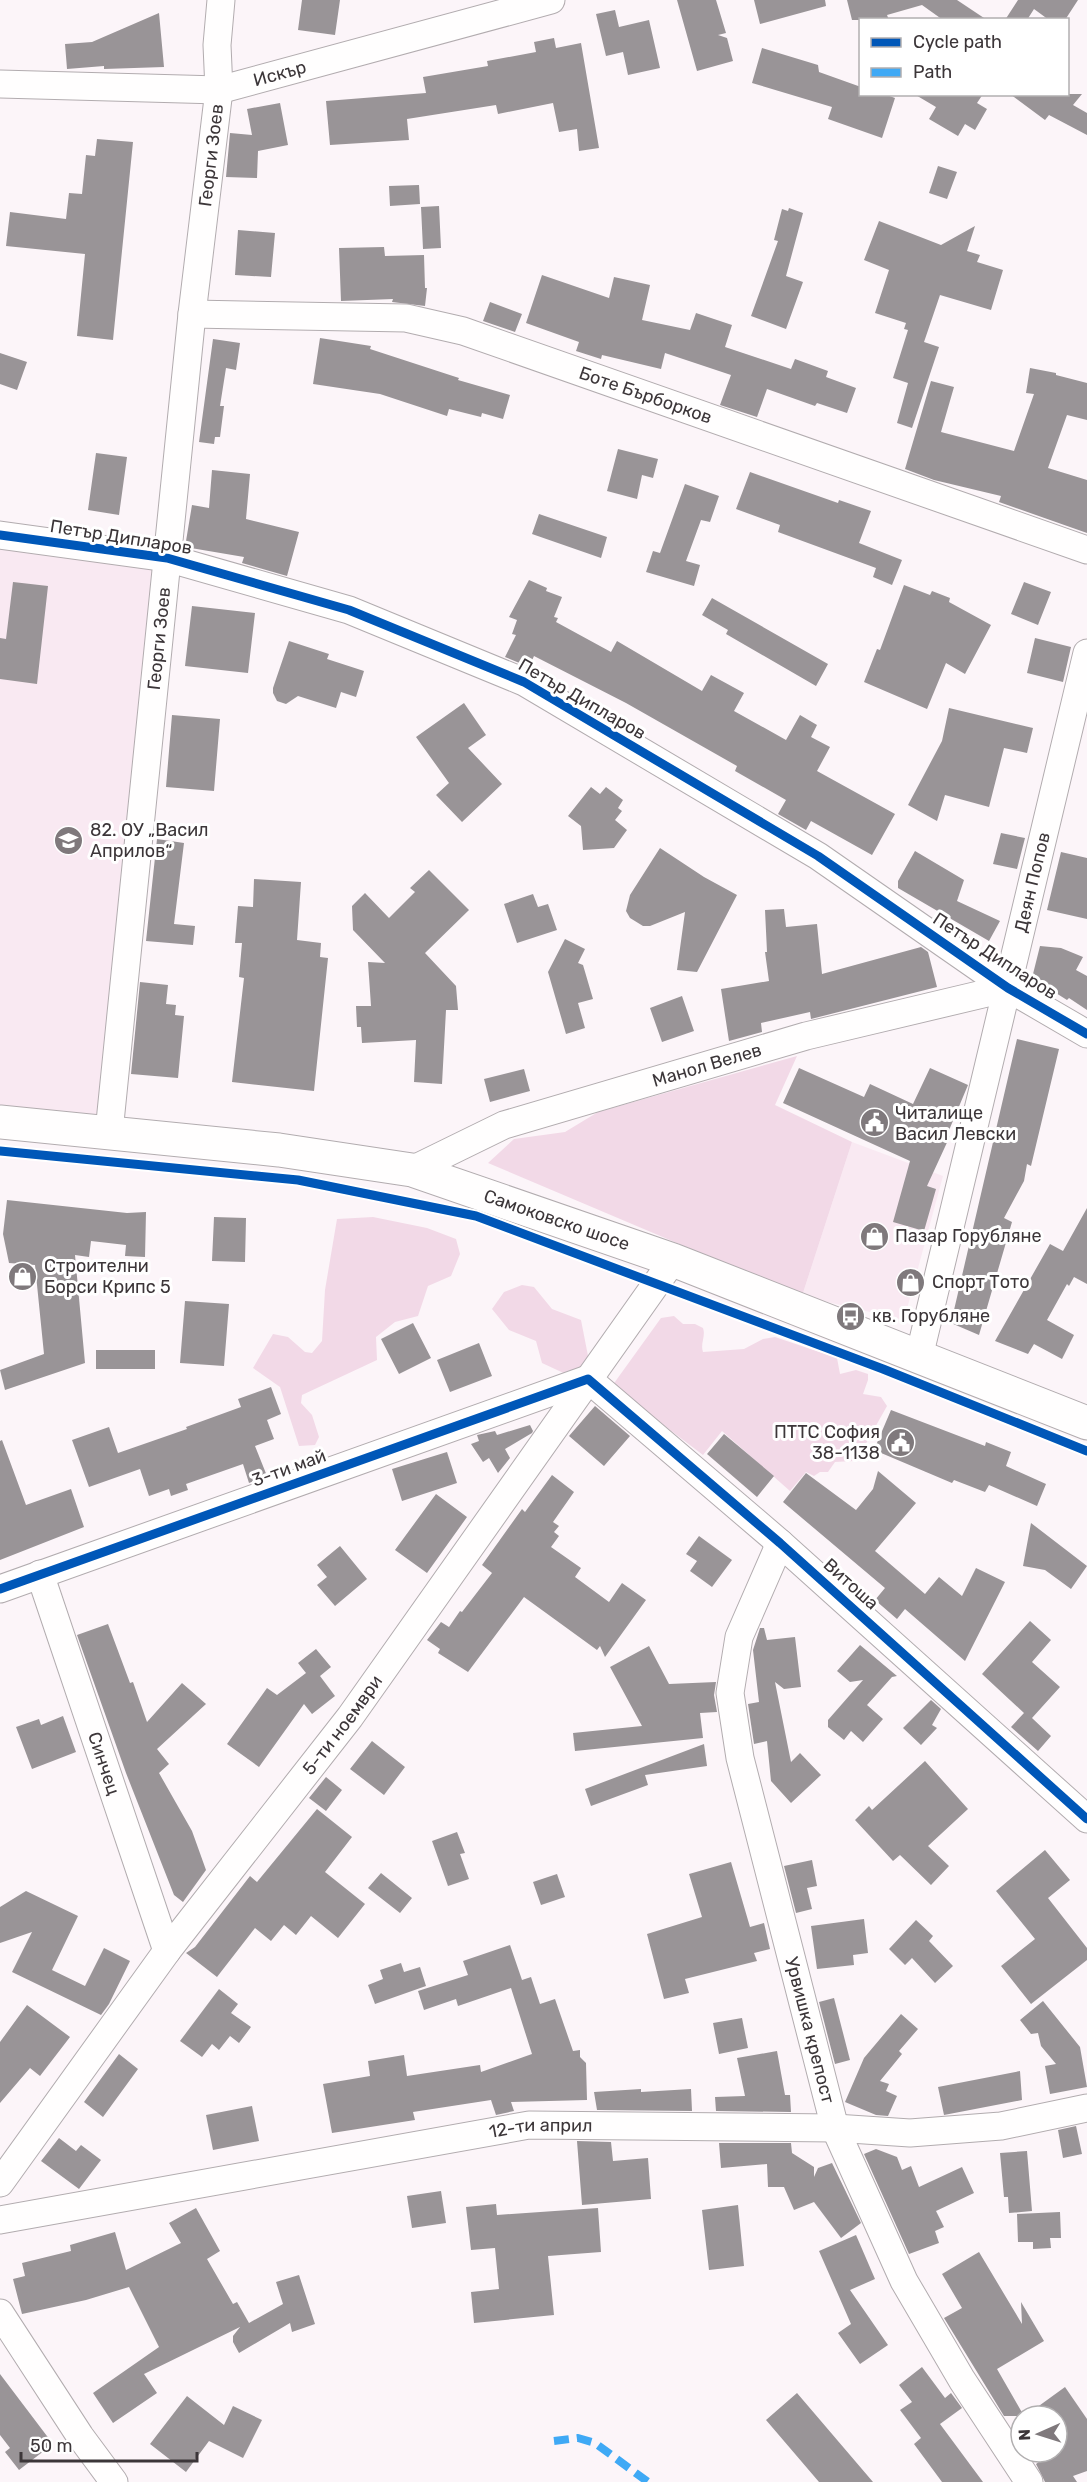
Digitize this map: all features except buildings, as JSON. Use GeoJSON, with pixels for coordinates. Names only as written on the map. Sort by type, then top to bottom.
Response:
{"type":"FeatureCollection","features":[{"type":"Feature","properties":{"kind":"main road","name":"Самоковско шосе"},"geometry":{"type":"LineString","coordinates":[[0,1122],[279,1150],[412,1170],[673,1260],[1087,1424]]}},
{"type":"Feature","properties":{"kind":"street","name":"Георги Зоев"},"geometry":{"type":"LineString","coordinates":[[110,1132],[192,314],[219,90],[217,45],[221,0]]}},
{"type":"Feature","properties":{"kind":"street","name":"Искър"},"geometry":{"type":"LineString","coordinates":[[0,84],[219,90],[551,0]]}},
{"type":"Feature","properties":{"kind":"street","name":"Боте Бърборков"},"geometry":{"type":"LineString","coordinates":[[192,314],[406,318],[463,331],[1087,550]]}},
{"type":"Feature","properties":{"kind":"street","name":"Петър Дипларов"},"geometry":{"type":"LineString","coordinates":[[0,535],[167,558],[349,610],[524,681],[818,856],[1008,988],[1087,1034]]}},
{"type":"Feature","properties":{"kind":"street","name":"Деян Попов"},"geometry":{"type":"LineString","coordinates":[[919,1357],[1008,988],[1077,744],[1087,653]]}},
{"type":"Feature","properties":{"kind":"street","name":"Манол Велев"},"geometry":{"type":"LineString","coordinates":[[412,1170],[504,1125],[806,1036],[1008,988]]}},
{"type":"Feature","properties":{"kind":"street","name":"5-ти ноември"},"geometry":{"type":"LineString","coordinates":[[0,2183],[167,1951],[350,1717],[673,1260]]}},
{"type":"Feature","properties":{"kind":"street","name":"Витоша"},"geometry":{"type":"LineString","coordinates":[[588,1379],[780,1544],[1087,1819]]}},
{"type":"Feature","properties":{"kind":"street","name":"3-ти май"},"geometry":{"type":"LineString","coordinates":[[0,1589],[588,1379]]}},
{"type":"Feature","properties":{"kind":"street","name":"Урвишка крепост"},"geometry":{"type":"LineString","coordinates":[[780,1544],[739,1637],[730,1693],[740,1758],[835,2128],[904,2281],[962,2380],[1029,2482]]}},
{"type":"Feature","properties":{"kind":"street","name":"Синчец"},"geometry":{"type":"LineString","coordinates":[[40,1574],[167,1951]]}},
{"type":"Feature","properties":{"kind":"street","name":"12-ти април"},"geometry":{"type":"LineString","coordinates":[[0,2220],[529,2125],[835,2128],[910,2133],[1001,2126],[1087,2108]]}},
{"type":"Feature","properties":{"kind":"street"},"geometry":{"type":"LineString","coordinates":[[0,2313],[80,2436],[114,2482]]}},
{"type":"Feature","properties":{"kind":"shaded area","name":"82. ОУ „Васил Априлов“"},"geometry":{"type":"Polygon","coordinates":[[[0,535],[167,558],[109,1132],[0,1122],[0,535]]]}},
{"type":"Feature","properties":{"kind":"shaded area"},"geometry":{"type":"Polygon","coordinates":[[[797,1056],[775,1105],[852,1142],[802,1296],[488,1163],[514,1139],[565,1132],[598,1112],[797,1056]]]}},
{"type":"Feature","properties":{"kind":"shaded area","name":"Пазар Горубляне"},"geometry":{"type":"Polygon","coordinates":[[[852,1142],[943,1176],[904,1320],[802,1296],[852,1142]]]}},
{"type":"Feature","properties":{"kind":"shaded area"},"geometry":{"type":"Polygon","coordinates":[[[373,1217],[427,1228],[456,1239],[460,1254],[451,1276],[428,1286],[418,1316],[395,1322],[376,1337],[377,1360],[302,1395],[301,1403],[312,1415],[319,1437],[315,1445],[299,1446],[280,1387],[253,1368],[273,1334],[288,1337],[305,1352],[312,1353],[322,1341],[325,1290],[337,1219],[373,1217]]]}},
{"type":"Feature","properties":{"kind":"shaded area"},"geometry":{"type":"Polygon","coordinates":[[[522,1285],[534,1287],[552,1309],[581,1320],[589,1361],[570,1376],[542,1363],[536,1341],[509,1330],[492,1309],[504,1292],[522,1285]]]}},
{"type":"Feature","properties":{"kind":"shaded area"},"geometry":{"type":"Polygon","coordinates":[[[674,1316],[683,1324],[695,1324],[703,1328],[703,1352],[744,1349],[763,1339],[775,1337],[837,1358],[840,1374],[856,1370],[868,1374],[863,1394],[881,1397],[887,1406],[864,1447],[853,1461],[835,1462],[828,1472],[820,1472],[814,1476],[806,1472],[790,1491],[722,1431],[703,1455],[612,1386],[661,1318],[674,1316]]]}},
{"type":"Feature","properties":{"kind":"marked path"},"geometry":{"type":"LineString","coordinates":[[554,2441],[578,2438],[595,2443],[648,2482]]}},
{"type":"Feature","properties":{"kind":"cycle path"},"geometry":{"type":"LineString","coordinates":[[0,535],[167,558],[349,610],[524,682],[818,856],[1008,988],[1087,1034]]}},
{"type":"Feature","properties":{"kind":"cycle path"},"geometry":{"type":"LineString","coordinates":[[0,1151],[298,1180],[476,1216],[883,1369],[1087,1451]]}},
{"type":"Feature","properties":{"kind":"cycle path"},"geometry":{"type":"LineString","coordinates":[[0,1589],[588,1379],[780,1543],[1087,1819]]}},
{"type":"Feature","properties":{"kind":"place","name":"82. ОУ „Васил Априлов“"},"geometry":{"type":"Point","coordinates":[69,840]}},
{"type":"Feature","properties":{"kind":"place","name":"Читалище Васил Левски"},"geometry":{"type":"Point","coordinates":[874,1123]}},
{"type":"Feature","properties":{"kind":"place","name":"Пазар Горубляне"},"geometry":{"type":"Point","coordinates":[874,1236]}},
{"type":"Feature","properties":{"kind":"place","name":"Строителни Борси Крипс 5"},"geometry":{"type":"Point","coordinates":[23,1276]}},
{"type":"Feature","properties":{"kind":"place","name":"Спорт Тото"},"geometry":{"type":"Point","coordinates":[911,1282]}},
{"type":"Feature","properties":{"kind":"place","name":"кв. Горубляне"},"geometry":{"type":"Point","coordinates":[851,1316]}},
{"type":"Feature","properties":{"kind":"place","name":"ПТТС София 38-1138"},"geometry":{"type":"Point","coordinates":[901,1442]}}]}
